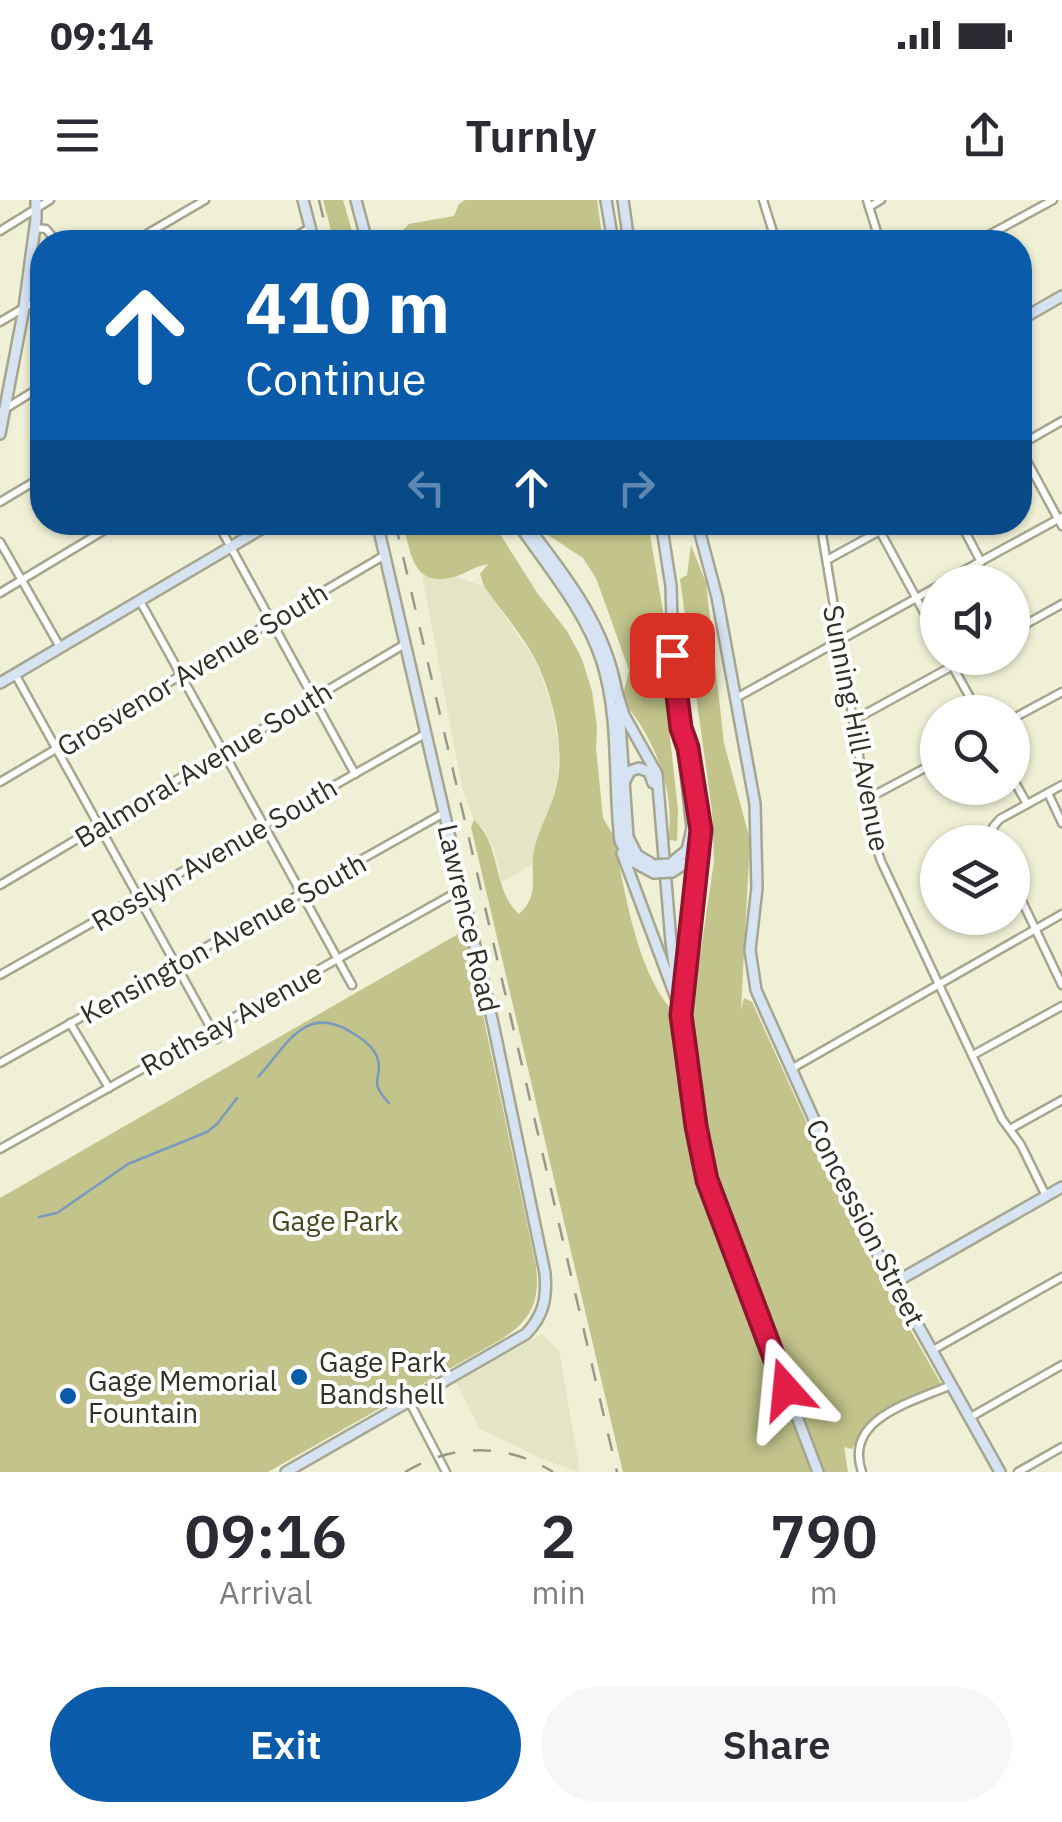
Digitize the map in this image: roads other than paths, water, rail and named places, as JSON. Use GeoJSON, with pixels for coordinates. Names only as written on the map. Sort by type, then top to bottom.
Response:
{"type":"FeatureCollection","features":[{"type":"Feature","properties":{"kind":"main road"},"geometry":{"type":"LineString","coordinates":[[303,200],[310,228]]}},
{"type":"Feature","properties":{"kind":"main road"},"geometry":{"type":"LineString","coordinates":[[356,200],[364,230]]}},
{"type":"Feature","properties":{"kind":"main road"},"geometry":{"type":"LineString","coordinates":[[606,200],[610,230]]}},
{"type":"Feature","properties":{"kind":"main road"},"geometry":{"type":"LineString","coordinates":[[624,200],[628,230]]}},
{"type":"Feature","properties":{"kind":"main road"},"geometry":{"type":"LineString","coordinates":[[35,228],[36,204]]}},
{"type":"Feature","properties":{"kind":"main road"},"geometry":{"type":"LineString","coordinates":[[0,434],[30,264]]}},
{"type":"Feature","properties":{"kind":"main road"},"geometry":{"type":"LineString","coordinates":[[1032,313],[1062,296]]}},
{"type":"Feature","properties":{"kind":"main road"},"geometry":{"type":"LineString","coordinates":[[0,683],[251,535]]}},
{"type":"Feature","properties":{"kind":"main road","name":"Lawrence Road"},"geometry":{"type":"LineString","coordinates":[[380,535],[462,889],[545,1273],[546,1295],[540,1315],[526,1334],[409,1401]]}},
{"type":"Feature","properties":{"kind":"main road"},"geometry":{"type":"LineString","coordinates":[[528,535],[582,618],[602,660],[610,700],[625,866],[682,1010]]}},
{"type":"Feature","properties":{"kind":"main road"},"geometry":{"type":"LineString","coordinates":[[530,535],[592,618],[610,662],[624,716],[657,774],[669,919],[696,1126],[707,1180],[818,1472]]}},
{"type":"Feature","properties":{"kind":"main road"},"geometry":{"type":"LineString","coordinates":[[662,535],[671,586],[672,655],[692,837],[684,855],[671,868]]}},
{"type":"Feature","properties":{"kind":"main road"},"geometry":{"type":"LineString","coordinates":[[700,535],[717,597],[735,699]]}},
{"type":"Feature","properties":{"kind":"main road"},"geometry":{"type":"LineString","coordinates":[[617,692],[630,843],[636,855],[654,869]]}},
{"type":"Feature","properties":{"kind":"main road","name":"Concession Street"},"geometry":{"type":"LineString","coordinates":[[735,699],[755,804],[757,888],[750,963],[756,990],[860,1222],[1000,1472]]}},
{"type":"Feature","properties":{"kind":"main road"},"geometry":{"type":"LineString","coordinates":[[681,728],[688,748],[701,846],[682,1010]]}},
{"type":"Feature","properties":{"kind":"main road"},"geometry":{"type":"LineString","coordinates":[[624,784],[628,773],[636,768],[651,775],[662,910],[674,990]]}},
{"type":"Feature","properties":{"kind":"main road"},"geometry":{"type":"LineString","coordinates":[[620,841],[630,860],[654,869],[685,865],[697,850],[699,814]]}},
{"type":"Feature","properties":{"kind":"main road"},"geometry":{"type":"LineString","coordinates":[[894,1283],[1062,1188]]}},
{"type":"Feature","properties":{"kind":"main road"},"geometry":{"type":"LineString","coordinates":[[286,1472],[409,1401]]}},
{"type":"Feature","properties":{"kind":"street"},"geometry":{"type":"LineString","coordinates":[[0,231],[36,204],[50,200]]}},
{"type":"Feature","properties":{"kind":"street"},"geometry":{"type":"LineString","coordinates":[[154,230],[206,200]]}},
{"type":"Feature","properties":{"kind":"street"},"geometry":{"type":"LineString","coordinates":[[763,200],[772,230]]}},
{"type":"Feature","properties":{"kind":"street"},"geometry":{"type":"LineString","coordinates":[[876,230],[868,203],[881,200]]}},
{"type":"Feature","properties":{"kind":"street"},"geometry":{"type":"LineString","coordinates":[[998,230],[1053,200]]}},
{"type":"Feature","properties":{"kind":"street"},"geometry":{"type":"LineString","coordinates":[[35,228],[46,230]]}},
{"type":"Feature","properties":{"kind":"street"},"geometry":{"type":"LineString","coordinates":[[306,230],[310,228]]}},
{"type":"Feature","properties":{"kind":"street"},"geometry":{"type":"LineString","coordinates":[[0,322],[30,304]]}},
{"type":"Feature","properties":{"kind":"street"},"geometry":{"type":"LineString","coordinates":[[2,411],[30,394]]}},
{"type":"Feature","properties":{"kind":"street"},"geometry":{"type":"LineString","coordinates":[[1032,439],[1062,421]]}},
{"type":"Feature","properties":{"kind":"street"},"geometry":{"type":"LineString","coordinates":[[976,565],[1061,520],[1032,468]]}},
{"type":"Feature","properties":{"kind":"street"},"geometry":{"type":"LineString","coordinates":[[0,502],[30,484]]}},
{"type":"Feature","properties":{"kind":"street"},"geometry":{"type":"LineString","coordinates":[[0,592],[96,535]]}},
{"type":"Feature","properties":{"kind":"street"},"geometry":{"type":"LineString","coordinates":[[224,535],[355,774]]}},
{"type":"Feature","properties":{"kind":"street","name":"Sunning Hill Avenue"},"geometry":{"type":"LineString","coordinates":[[822,535],[872,834],[973,1055],[1046,1196]]}},
{"type":"Feature","properties":{"kind":"street"},"geometry":{"type":"LineString","coordinates":[[827,560],[873,535]]}},
{"type":"Feature","properties":{"kind":"street"},"geometry":{"type":"LineString","coordinates":[[882,535],[920,607]]}},
{"type":"Feature","properties":{"kind":"street"},"geometry":{"type":"LineString","coordinates":[[967,535],[982,562]]}},
{"type":"Feature","properties":{"kind":"street"},"geometry":{"type":"LineString","coordinates":[[0,542],[61,648]]}},
{"type":"Feature","properties":{"kind":"street","name":"Grosvenor Avenue South"},"geometry":{"type":"LineString","coordinates":[[0,782],[385,555]]}},
{"type":"Feature","properties":{"kind":"street"},"geometry":{"type":"LineString","coordinates":[[735,699],[920,595]]}},
{"type":"Feature","properties":{"kind":"street"},"geometry":{"type":"LineString","coordinates":[[140,601],[352,985]]}},
{"type":"Feature","properties":{"kind":"street"},"geometry":{"type":"LineString","coordinates":[[1030,622],[1062,604]]}},
{"type":"Feature","properties":{"kind":"street","name":"Balmoral Avenue South"},"geometry":{"type":"LineString","coordinates":[[0,885],[405,644]]}},
{"type":"Feature","properties":{"kind":"street"},"geometry":{"type":"LineString","coordinates":[[15,674],[217,1039]]}},
{"type":"Feature","properties":{"kind":"street"},"geometry":{"type":"LineString","coordinates":[[854,720],[928,675]]}},
{"type":"Feature","properties":{"kind":"street"},"geometry":{"type":"LineString","coordinates":[[1030,710],[1062,692]]}},
{"type":"Feature","properties":{"kind":"street","name":"Rosslyn Avenue South"},"geometry":{"type":"LineString","coordinates":[[0,975],[427,733]]}},
{"type":"Feature","properties":{"kind":"street"},"geometry":{"type":"LineString","coordinates":[[867,800],[920,771]]}},
{"type":"Feature","properties":{"kind":"street"},"geometry":{"type":"LineString","coordinates":[[1030,802],[1062,784]]}},
{"type":"Feature","properties":{"kind":"street"},"geometry":{"type":"LineString","coordinates":[[1048,793],[1062,823]]}},
{"type":"Feature","properties":{"kind":"street"},"geometry":{"type":"LineString","coordinates":[[995,825],[1025,805]]}},
{"type":"Feature","properties":{"kind":"street","name":"Kensington Avenue South"},"geometry":{"type":"LineString","coordinates":[[0,1063],[445,812]]}},
{"type":"Feature","properties":{"kind":"street","name":"Rothsay Avenue"},"geometry":{"type":"LineString","coordinates":[[0,1149],[462,889]]}},
{"type":"Feature","properties":{"kind":"street"},"geometry":{"type":"LineString","coordinates":[[791,1069],[1062,914]]}},
{"type":"Feature","properties":{"kind":"street"},"geometry":{"type":"LineString","coordinates":[[1030,917],[1062,985]]}},
{"type":"Feature","properties":{"kind":"street"},"geometry":{"type":"LineString","coordinates":[[973,1055],[1062,1006]]}},
{"type":"Feature","properties":{"kind":"street"},"geometry":{"type":"LineString","coordinates":[[70,1023],[108,1088]]}},
{"type":"Feature","properties":{"kind":"street"},"geometry":{"type":"LineString","coordinates":[[1010,1129],[1062,1100]]}},
{"type":"Feature","properties":{"kind":"street"},"geometry":{"type":"LineString","coordinates":[[932,1351],[1062,1277]]}},
{"type":"Feature","properties":{"kind":"street"},"geometry":{"type":"LineString","coordinates":[[969,1418],[1062,1364]]}},
{"type":"Feature","properties":{"kind":"street"},"geometry":{"type":"LineString","coordinates":[[862,1472],[857,1456],[859,1441],[879,1416],[950,1385]]}},
{"type":"Feature","properties":{"kind":"street"},"geometry":{"type":"LineString","coordinates":[[409,1401],[446,1472]]}},
{"type":"Feature","properties":{"kind":"street"},"geometry":{"type":"LineString","coordinates":[[1018,1472],[1062,1447]]}},
{"type":"Feature","properties":{"kind":"waterway"},"geometry":{"type":"LineString","coordinates":[[258,1077],[297,1032],[321,1023],[335,1024],[374,1051],[379,1066],[377,1084],[389,1103]]}},
{"type":"Feature","properties":{"kind":"waterway"},"geometry":{"type":"LineString","coordinates":[[39,1217],[57,1213],[128,1164],[207,1132],[237,1098]]}},
{"type":"Feature","properties":{"kind":"railway"},"geometry":{"type":"LineString","coordinates":[[319,200],[326,230]]}},
{"type":"Feature","properties":{"kind":"railway"},"geometry":{"type":"LineString","coordinates":[[398,535],[617,1472]]}},
{"type":"Feature","properties":{"kind":"railway"},"geometry":{"type":"LineString","coordinates":[[405,1472],[441,1456],[479,1450],[516,1455],[553,1472]]}},
{"type":"Feature","properties":{"kind":"place","name":"Gage Park Bandshell"},"geometry":{"type":"Point","coordinates":[299,1377]}},
{"type":"Feature","properties":{"kind":"place","name":"Gage Memorial Fountain"},"geometry":{"type":"Point","coordinates":[68,1396]}},
{"type":"Feature","properties":{"kind":"park label","name":"Gage Park"},"geometry":{"type":"Point","coordinates":[335,1220]}}]}
